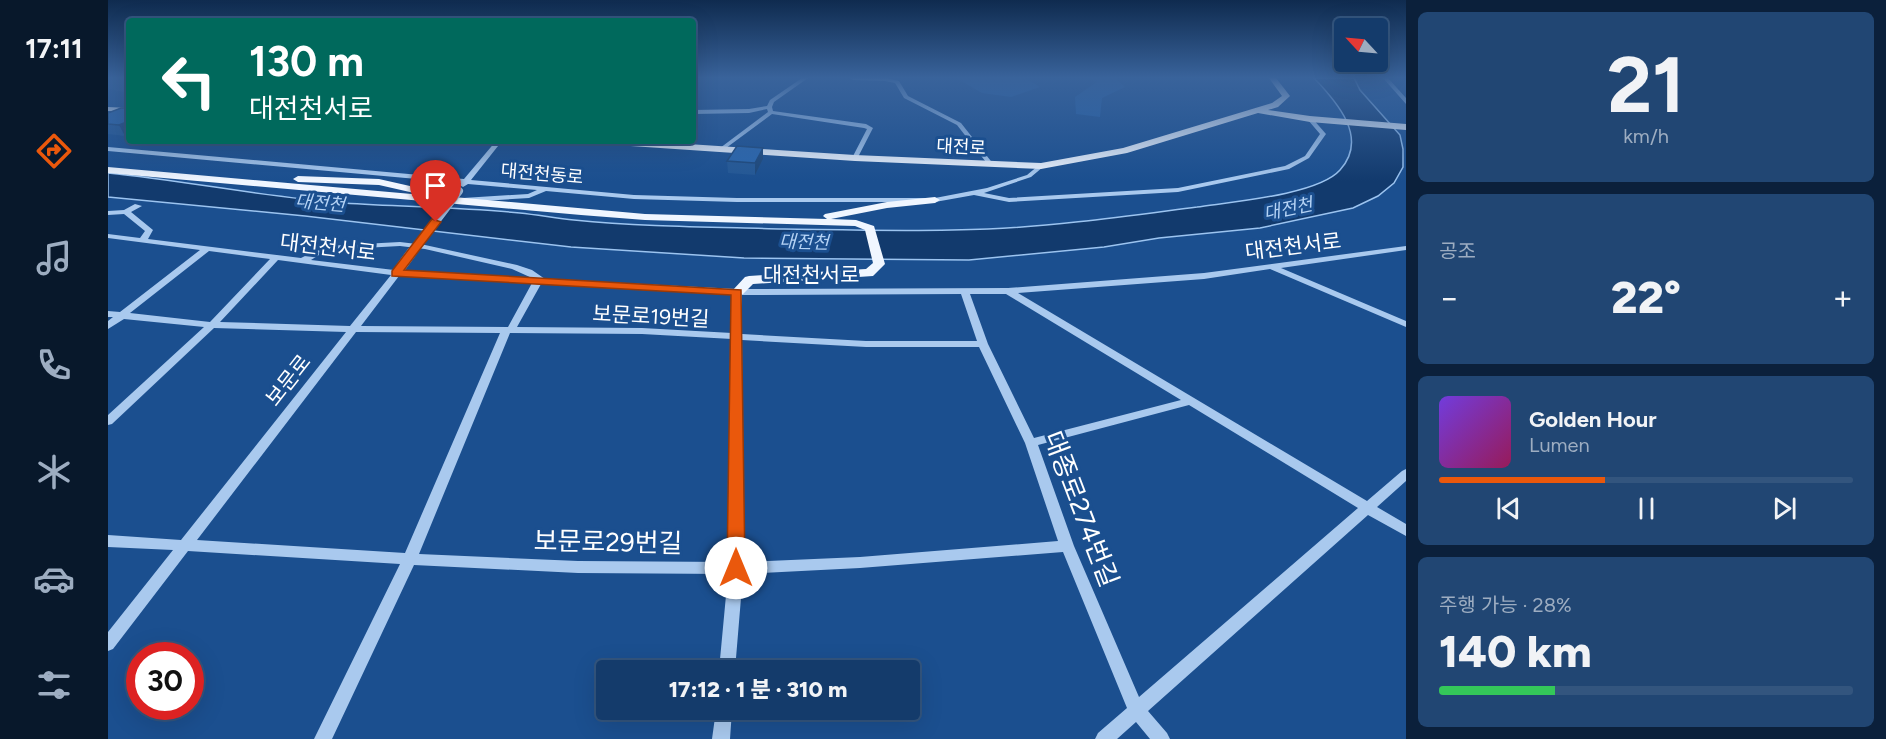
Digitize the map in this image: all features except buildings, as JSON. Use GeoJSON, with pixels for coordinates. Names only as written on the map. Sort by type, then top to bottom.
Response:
{"type":"FeatureCollection","features":[{"type":"Feature","properties":{"kind":"main road","name":"대전로"},"geometry":{"type":"LineString","coordinates":[[646,144],[855,158],[1041,166],[1124,151],[1252,112]]}},
{"type":"Feature","properties":{"kind":"main road"},"geometry":{"type":"LineString","coordinates":[[1267,112],[1310,119],[1406,127]]}},
{"type":"Feature","properties":{"kind":"main road"},"geometry":{"type":"LineString","coordinates":[[108,170],[432,199],[459,196],[645,217],[856,223],[870,228],[879,264],[869,273],[749,280],[738,292]]}},
{"type":"Feature","properties":{"kind":"main road"},"geometry":{"type":"LineString","coordinates":[[241,183],[289,178],[375,177],[428,192],[432,199]]}},
{"type":"Feature","properties":{"kind":"main road"},"geometry":{"type":"LineString","coordinates":[[806,222],[887,205],[935,200]]}},
{"type":"Feature","properties":{"kind":"street"},"geometry":{"type":"LineString","coordinates":[[722,149],[766,112]]}},
{"type":"Feature","properties":{"kind":"street"},"geometry":{"type":"LineString","coordinates":[[790,112],[870,128],[855,158]]}},
{"type":"Feature","properties":{"kind":"street"},"geometry":{"type":"LineString","coordinates":[[938,112],[959,123],[991,165]]}},
{"type":"Feature","properties":{"kind":"street","name":"대전천동로"},"geometry":{"type":"LineString","coordinates":[[974,194],[1009,200],[1178,190],[1287,168],[1307,157],[1323,134],[1310,119]]}},
{"type":"Feature","properties":{"kind":"street","name":"보문로"},"geometry":{"type":"LineString","coordinates":[[108,644],[398,270],[459,196],[465,182],[497,144]]}},
{"type":"Feature","properties":{"kind":"street","name":"대전천동로"},"geometry":{"type":"LineString","coordinates":[[108,149],[375,177],[465,182],[634,197],[935,200],[974,194],[1029,176],[1041,166]]}},
{"type":"Feature","properties":{"kind":"street"},"geometry":{"type":"LineString","coordinates":[[459,196],[529,196],[547,189]]}},
{"type":"Feature","properties":{"kind":"street"},"geometry":{"type":"LineString","coordinates":[[108,213],[126,212],[138,206]]}},
{"type":"Feature","properties":{"kind":"street"},"geometry":{"type":"LineString","coordinates":[[126,212],[148,230],[142,241]]}},
{"type":"Feature","properties":{"kind":"street","name":"대전천서로"},"geometry":{"type":"LineString","coordinates":[[108,236],[301,261],[398,270],[738,292],[1008,291],[1203,276],[1406,248]]}},
{"type":"Feature","properties":{"kind":"street"},"geometry":{"type":"LineString","coordinates":[[301,261],[325,248],[400,244],[425,247],[514,267],[529,272],[541,281],[508,330],[408,561],[323,739]]}},
{"type":"Feature","properties":{"kind":"street"},"geometry":{"type":"LineString","coordinates":[[108,326],[207,249]]}},
{"type":"Feature","properties":{"kind":"street"},"geometry":{"type":"LineString","coordinates":[[108,421],[212,325],[276,258]]}},
{"type":"Feature","properties":{"kind":"street"},"geometry":{"type":"LineString","coordinates":[[1272,267],[1406,324]]}},
{"type":"Feature","properties":{"kind":"street"},"geometry":{"type":"LineString","coordinates":[[1008,291],[1406,531]]}},
{"type":"Feature","properties":{"kind":"street"},"geometry":{"type":"LineString","coordinates":[[728,660],[736,568],[738,292]]}},
{"type":"Feature","properties":{"kind":"street","name":"대종로274번길"},"geometry":{"type":"LineString","coordinates":[[965,292],[983,344],[1031,443],[1067,546],[1136,709],[1161,739]]}},
{"type":"Feature","properties":{"kind":"street","name":"보문로19번길"},"geometry":{"type":"LineString","coordinates":[[108,314],[212,325],[353,329],[642,331],[866,344],[983,344]]}},
{"type":"Feature","properties":{"kind":"street"},"geometry":{"type":"LineString","coordinates":[[1031,443],[1192,401]]}},
{"type":"Feature","properties":{"kind":"street"},"geometry":{"type":"LineString","coordinates":[[1104,739],[1406,474]]}},
{"type":"Feature","properties":{"kind":"street","name":"보문로29번길"},"geometry":{"type":"LineString","coordinates":[[108,541],[408,561],[594,567],[736,568],[913,559],[1067,546]]}},
{"type":"Feature","properties":{"kind":"street"},"geometry":{"type":"LineString","coordinates":[[721,739],[723,720]]}},
{"type":"Feature","properties":{"kind":"shaded area"},"geometry":{"type":"Polygon","coordinates":[[[1076,112],[1100,112],[1100,117],[1076,112]]]}},
{"type":"Feature","properties":{"kind":"water","name":"대전천"},"geometry":{"type":"Polygon","coordinates":[[[1342,112],[1380,112],[1400,135],[1403,149],[1403,167],[1394,183],[1378,196],[1353,208],[1260,228],[1159,238],[1104,247],[969,260],[744,258],[571,247],[305,216],[108,197],[108,173],[314,200],[498,211],[626,224],[912,231],[1014,228],[1251,200],[1313,186],[1329,179],[1340,170],[1348,158],[1351,133],[1342,112]]]}},
{"type":"Feature","properties":{"kind":"route"},"geometry":{"type":"LineString","coordinates":[[436,222],[396,273],[737,292],[736,568]]}}]}
